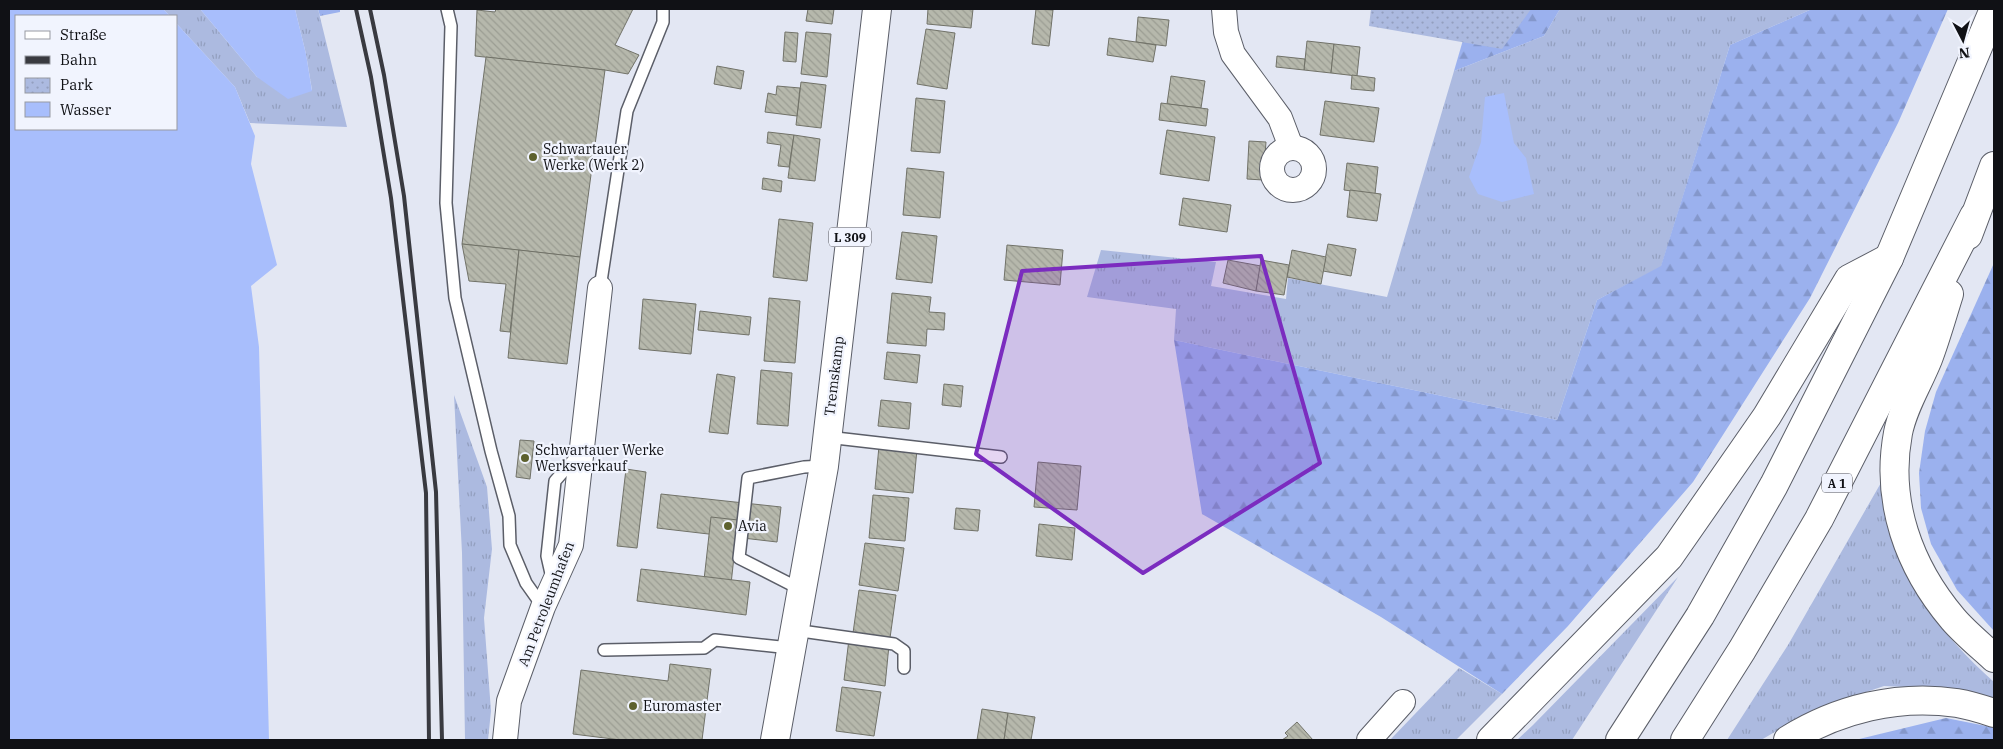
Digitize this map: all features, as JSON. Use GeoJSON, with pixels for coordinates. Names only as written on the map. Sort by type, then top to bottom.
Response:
{"type":"FeatureCollection","features":[{"type":"Feature","properties":{"kind":"main road","name":"Tremskamp"},"geometry":{"type":"LineString","coordinates":[[775,740],[824,466],[877,9]]}},
{"type":"Feature","properties":{"kind":"main road"},"geometry":{"type":"LineString","coordinates":[[1620,740],[1700,616],[1774,485],[1889,258],[1994,9]]}},
{"type":"Feature","properties":{"kind":"main road","name":"A 1"},"geometry":{"type":"LineString","coordinates":[[1685,740],[1742,650],[1819,519],[1974,216],[1994,166]]}},
{"type":"Feature","properties":{"kind":"main road"},"geometry":{"type":"LineString","coordinates":[[1974,216],[1928,359],[1906,408],[1898,433],[1894,477],[1898,514],[1908,547],[1926,583],[1954,620],[1994,658]]}},
{"type":"Feature","properties":{"kind":"main road"},"geometry":{"type":"LineString","coordinates":[[1492,740],[1669,557],[1767,416],[1849,279],[1889,258]]}},
{"type":"Feature","properties":{"kind":"main road"},"geometry":{"type":"LineString","coordinates":[[1788,740],[1827,719],[1867,707],[1906,701],[1957,703],[1994,712]]}},
{"type":"Feature","properties":{"kind":"street"},"geometry":{"type":"LineString","coordinates":[[1224,9],[1226,32],[1234,54],[1280,118],[1291,147]]}},
{"type":"Feature","properties":{"kind":"street","name":"Am Petroleumhafen"},"geometry":{"type":"LineString","coordinates":[[505,740],[509,701],[543,608],[571,546],[600,286]]}},
{"type":"Feature","properties":{"kind":"street"},"geometry":{"type":"LineString","coordinates":[[1369,740],[1403,702]]}},
{"type":"Feature","properties":{"kind":"lane"},"geometry":{"type":"LineString","coordinates":[[447,9],[451,26],[446,203],[455,298],[491,451],[509,516],[510,545],[526,583],[543,608]]}},
{"type":"Feature","properties":{"kind":"lane"},"geometry":{"type":"LineString","coordinates":[[600,286],[627,110],[663,22],[663,9]]}},
{"type":"Feature","properties":{"kind":"lane"},"geometry":{"type":"LineString","coordinates":[[827,437],[1001,457]]}},
{"type":"Feature","properties":{"kind":"lane"},"geometry":{"type":"LineString","coordinates":[[802,590],[739,558],[748,478],[804,467],[824,466]]}},
{"type":"Feature","properties":{"kind":"lane"},"geometry":{"type":"LineString","coordinates":[[604,650],[704,648],[715,640],[792,639],[894,644],[904,651],[904,668]]}},
{"type":"Feature","properties":{"kind":"highlighted area"},"geometry":{"type":"Polygon","coordinates":[[[1261,256],[1320,463],[1143,573],[976,454],[1022,271],[1261,256]]]}},
{"type":"Feature","properties":{"kind":"green space"},"geometry":{"type":"Polygon","coordinates":[[[163,9],[200,9],[257,77],[312,90],[306,54],[295,9],[318,9],[347,127],[250,123],[235,87],[178,25],[178,15],[169,15],[163,9]]]}},
{"type":"Feature","properties":{"kind":"green space"},"geometry":{"type":"Polygon","coordinates":[[[318,9],[340,9],[340,12],[320,16],[318,9]]]}},
{"type":"Feature","properties":{"kind":"green space"},"geometry":{"type":"Polygon","coordinates":[[[1371,9],[1531,9],[1502,49],[1369,26],[1371,9]]]}},
{"type":"Feature","properties":{"kind":"green space"},"geometry":{"type":"Polygon","coordinates":[[[1472,9],[1560,9],[1544,36],[1454,71],[1472,9]]]}},
{"type":"Feature","properties":{"kind":"green space"},"geometry":{"type":"Polygon","coordinates":[[[1560,9],[1812,9],[1730,45],[1661,267],[1597,300],[1557,420],[1174,340],[1176,309],[1087,297],[1101,250],[1216,262],[1211,286],[1286,299],[1288,278],[1387,297],[1454,71],[1544,36],[1560,9]]]}},
{"type":"Feature","properties":{"kind":"green space"},"geometry":{"type":"Polygon","coordinates":[[[1812,9],[1948,9],[1898,123],[1810,298],[1693,482],[1568,626],[1502,694],[1381,617],[1202,514],[1174,340],[1557,420],[1597,300],[1661,266],[1730,45],[1812,9]]]}},
{"type":"Feature","properties":{"kind":"green space"},"geometry":{"type":"Polygon","coordinates":[[[1994,263],[1994,631],[1957,590],[1931,544],[1921,508],[1919,473],[1925,431],[1936,392],[1994,263]]]}},
{"type":"Feature","properties":{"kind":"green space"},"geometry":{"type":"Polygon","coordinates":[[[454,395],[487,487],[492,549],[484,618],[491,711],[488,740],[465,740],[462,553],[454,395]]]}},
{"type":"Feature","properties":{"kind":"green space"},"geometry":{"type":"Polygon","coordinates":[[[1882,481],[1885,511],[1892,540],[1903,567],[1933,617],[1972,662],[1994,682],[1994,700],[1951,689],[1884,686],[1813,710],[1761,740],[1727,740],[1788,645],[1882,481]]]}},
{"type":"Feature","properties":{"kind":"green space"},"geometry":{"type":"Polygon","coordinates":[[[1678,577],[1572,740],[1517,740],[1533,725],[1678,577]]]}},
{"type":"Feature","properties":{"kind":"green space"},"geometry":{"type":"Polygon","coordinates":[[[1459,668],[1502,694],[1456,740],[1390,740],[1459,668]]]}},
{"type":"Feature","properties":{"kind":"green space"},"geometry":{"type":"Polygon","coordinates":[[[1946,718],[1991,727],[1994,729],[1994,740],[1855,740],[1946,718]]]}},
{"type":"Feature","properties":{"kind":"water"},"geometry":{"type":"Polygon","coordinates":[[[9,9],[163,9],[169,15],[15,15],[15,130],[178,130],[178,25],[235,87],[255,136],[251,164],[277,265],[251,286],[259,347],[269,740],[9,740],[9,9]]]}},
{"type":"Feature","properties":{"kind":"water"},"geometry":{"type":"Polygon","coordinates":[[[200,9],[295,9],[306,54],[312,91],[288,99],[257,77],[200,9]]]}},
{"type":"Feature","properties":{"kind":"water"},"geometry":{"type":"Polygon","coordinates":[[[1504,93],[1514,143],[1526,158],[1534,194],[1502,202],[1478,194],[1469,177],[1481,142],[1485,97],[1504,93]]]}},
{"type":"Feature","properties":{"kind":"building"},"geometry":{"type":"Polygon","coordinates":[[[496,9],[633,9],[615,45],[639,55],[628,74],[475,56],[477,10],[495,12],[496,9]]]}},
{"type":"Feature","properties":{"kind":"building"},"geometry":{"type":"Polygon","coordinates":[[[808,9],[834,9],[832,24],[806,21],[808,9]]]}},
{"type":"Feature","properties":{"kind":"building"},"geometry":{"type":"Polygon","coordinates":[[[928,9],[973,9],[971,28],[927,24],[928,9]]]}},
{"type":"Feature","properties":{"kind":"building"},"geometry":{"type":"Polygon","coordinates":[[[1036,9],[1053,10],[1049,46],[1032,44],[1036,9]]]}},
{"type":"Feature","properties":{"kind":"building"},"geometry":{"type":"Polygon","coordinates":[[[1138,17],[1169,20],[1166,46],[1136,42],[1138,17]]]}},
{"type":"Feature","properties":{"kind":"building"},"geometry":{"type":"Polygon","coordinates":[[[926,29],[955,33],[947,89],[917,84],[926,29]]]}},
{"type":"Feature","properties":{"kind":"building"},"geometry":{"type":"Polygon","coordinates":[[[785,32],[798,33],[796,62],[783,61],[785,32]]]}},
{"type":"Feature","properties":{"kind":"building"},"geometry":{"type":"Polygon","coordinates":[[[806,32],[831,34],[827,77],[801,74],[806,32]]]}},
{"type":"Feature","properties":{"kind":"building"},"geometry":{"type":"Polygon","coordinates":[[[1109,38],[1156,45],[1153,62],[1107,55],[1109,38]]]}},
{"type":"Feature","properties":{"kind":"building"},"geometry":{"type":"Polygon","coordinates":[[[1307,41],[1334,44],[1331,73],[1304,70],[1307,41]]]}},
{"type":"Feature","properties":{"kind":"building"},"geometry":{"type":"Polygon","coordinates":[[[1334,44],[1360,47],[1357,76],[1331,73],[1334,44]]]}},
{"type":"Feature","properties":{"kind":"building"},"geometry":{"type":"Polygon","coordinates":[[[1277,56],[1305,59],[1304,70],[1276,67],[1277,56]]]}},
{"type":"Feature","properties":{"kind":"building","name":"Schwartauer Werke (Werk 2)"},"geometry":{"type":"Polygon","coordinates":[[[486,57],[605,70],[580,257],[462,244],[486,57]]]}},
{"type":"Feature","properties":{"kind":"building"},"geometry":{"type":"Polygon","coordinates":[[[717,66],[744,71],[741,89],[714,84],[717,66]]]}},
{"type":"Feature","properties":{"kind":"building"},"geometry":{"type":"Polygon","coordinates":[[[1352,75],[1375,78],[1374,91],[1351,89],[1352,75]]]}},
{"type":"Feature","properties":{"kind":"building"},"geometry":{"type":"Polygon","coordinates":[[[1171,76],[1205,81],[1201,108],[1167,104],[1171,76]]]}},
{"type":"Feature","properties":{"kind":"building"},"geometry":{"type":"Polygon","coordinates":[[[801,82],[826,85],[821,128],[796,125],[801,82]]]}},
{"type":"Feature","properties":{"kind":"building"},"geometry":{"type":"Polygon","coordinates":[[[777,86],[800,88],[797,116],[765,112],[768,93],[776,95],[777,86]]]}},
{"type":"Feature","properties":{"kind":"building"},"geometry":{"type":"Polygon","coordinates":[[[916,98],[945,101],[940,153],[911,151],[916,98]]]}},
{"type":"Feature","properties":{"kind":"building"},"geometry":{"type":"Polygon","coordinates":[[[1325,101],[1379,108],[1374,142],[1320,135],[1325,101]]]}},
{"type":"Feature","properties":{"kind":"building"},"geometry":{"type":"Polygon","coordinates":[[[1161,103],[1208,109],[1206,126],[1159,120],[1161,103]]]}},
{"type":"Feature","properties":{"kind":"building"},"geometry":{"type":"Polygon","coordinates":[[[1167,130],[1215,137],[1209,181],[1160,174],[1167,130]]]}},
{"type":"Feature","properties":{"kind":"building"},"geometry":{"type":"Polygon","coordinates":[[[768,132],[794,135],[789,167],[778,166],[781,145],[767,143],[768,132]]]}},
{"type":"Feature","properties":{"kind":"building"},"geometry":{"type":"Polygon","coordinates":[[[794,135],[820,139],[815,181],[788,178],[794,135]]]}},
{"type":"Feature","properties":{"kind":"building"},"geometry":{"type":"Polygon","coordinates":[[[1249,141],[1266,142],[1263,180],[1247,179],[1249,141]]]}},
{"type":"Feature","properties":{"kind":"building"},"geometry":{"type":"Polygon","coordinates":[[[1347,163],[1378,167],[1375,194],[1344,190],[1347,163]]]}},
{"type":"Feature","properties":{"kind":"building"},"geometry":{"type":"Polygon","coordinates":[[[907,168],[944,172],[940,218],[903,215],[907,168]]]}},
{"type":"Feature","properties":{"kind":"building"},"geometry":{"type":"Polygon","coordinates":[[[763,178],[782,181],[781,192],[762,189],[763,178]]]}},
{"type":"Feature","properties":{"kind":"building"},"geometry":{"type":"Polygon","coordinates":[[[1350,190],[1381,194],[1377,221],[1347,217],[1350,190]]]}},
{"type":"Feature","properties":{"kind":"building"},"geometry":{"type":"Polygon","coordinates":[[[1183,198],[1231,205],[1227,232],[1179,225],[1183,198]]]}},
{"type":"Feature","properties":{"kind":"building"},"geometry":{"type":"Polygon","coordinates":[[[779,219],[813,223],[807,281],[773,277],[779,219]]]}},
{"type":"Feature","properties":{"kind":"building"},"geometry":{"type":"Polygon","coordinates":[[[902,232],[937,236],[932,283],[896,279],[902,232]]]}},
{"type":"Feature","properties":{"kind":"building"},"geometry":{"type":"Polygon","coordinates":[[[462,244],[519,250],[510,332],[500,331],[506,284],[469,281],[462,244]]]}},
{"type":"Feature","properties":{"kind":"building"},"geometry":{"type":"Polygon","coordinates":[[[1328,244],[1356,249],[1351,276],[1323,271],[1328,244]]]}},
{"type":"Feature","properties":{"kind":"building"},"geometry":{"type":"Polygon","coordinates":[[[1007,245],[1063,250],[1060,285],[1004,280],[1007,245]]]}},
{"type":"Feature","properties":{"kind":"building"},"geometry":{"type":"Polygon","coordinates":[[[519,250],[580,257],[567,364],[508,358],[519,250]]]}},
{"type":"Feature","properties":{"kind":"building"},"geometry":{"type":"Polygon","coordinates":[[[1292,250],[1326,257],[1321,284],[1287,277],[1292,250]]]}},
{"type":"Feature","properties":{"kind":"building"},"geometry":{"type":"Polygon","coordinates":[[[1228,260],[1261,266],[1256,291],[1223,283],[1228,260]]]}},
{"type":"Feature","properties":{"kind":"building"},"geometry":{"type":"Polygon","coordinates":[[[1261,260],[1289,265],[1284,295],[1256,291],[1261,260]]]}},
{"type":"Feature","properties":{"kind":"building"},"geometry":{"type":"Polygon","coordinates":[[[892,293],[931,297],[929,312],[945,313],[944,330],[927,329],[926,346],[887,343],[892,293]]]}},
{"type":"Feature","properties":{"kind":"building"},"geometry":{"type":"Polygon","coordinates":[[[769,298],[800,301],[795,363],[764,361],[769,298]]]}},
{"type":"Feature","properties":{"kind":"building"},"geometry":{"type":"Polygon","coordinates":[[[643,299],[696,304],[691,354],[639,349],[643,299]]]}},
{"type":"Feature","properties":{"kind":"building"},"geometry":{"type":"Polygon","coordinates":[[[700,311],[751,317],[749,335],[698,330],[700,311]]]}},
{"type":"Feature","properties":{"kind":"building"},"geometry":{"type":"Polygon","coordinates":[[[887,352],[920,355],[917,383],[884,379],[887,352]]]}},
{"type":"Feature","properties":{"kind":"building"},"geometry":{"type":"Polygon","coordinates":[[[761,370],[792,373],[788,426],[757,424],[761,370]]]}},
{"type":"Feature","properties":{"kind":"building"},"geometry":{"type":"Polygon","coordinates":[[[717,374],[735,377],[728,434],[709,432],[717,374]]]}},
{"type":"Feature","properties":{"kind":"building"},"geometry":{"type":"Polygon","coordinates":[[[944,384],[963,386],[961,407],[942,405],[944,384]]]}},
{"type":"Feature","properties":{"kind":"building"},"geometry":{"type":"Polygon","coordinates":[[[881,400],[911,403],[909,429],[878,426],[881,400]]]}},
{"type":"Feature","properties":{"kind":"building"},"geometry":{"type":"Polygon","coordinates":[[[520,440],[534,441],[530,479],[516,477],[520,440]]]}},
{"type":"Feature","properties":{"kind":"building"},"geometry":{"type":"Polygon","coordinates":[[[879,446],[917,449],[913,493],[875,489],[879,446]]]}},
{"type":"Feature","properties":{"kind":"building"},"geometry":{"type":"Polygon","coordinates":[[[1038,462],[1081,466],[1077,510],[1034,507],[1038,462]]]}},
{"type":"Feature","properties":{"kind":"building"},"geometry":{"type":"Polygon","coordinates":[[[626,469],[646,472],[637,548],[617,546],[626,469]]]}},
{"type":"Feature","properties":{"kind":"building"},"geometry":{"type":"Polygon","coordinates":[[[661,494],[781,507],[777,542],[657,528],[661,494]]]}},
{"type":"Feature","properties":{"kind":"building"},"geometry":{"type":"Polygon","coordinates":[[[873,495],[909,498],[905,541],[869,538],[873,495]]]}},
{"type":"Feature","properties":{"kind":"building"},"geometry":{"type":"Polygon","coordinates":[[[956,508],[980,510],[978,531],[954,529],[956,508]]]}},
{"type":"Feature","properties":{"kind":"building"},"geometry":{"type":"Polygon","coordinates":[[[711,517],[738,520],[731,584],[704,580],[711,517]]]}},
{"type":"Feature","properties":{"kind":"building"},"geometry":{"type":"Polygon","coordinates":[[[1039,524],[1075,528],[1072,560],[1036,556],[1039,524]]]}},
{"type":"Feature","properties":{"kind":"building"},"geometry":{"type":"Polygon","coordinates":[[[865,543],[904,548],[898,591],[859,585],[865,543]]]}},
{"type":"Feature","properties":{"kind":"building"},"geometry":{"type":"Polygon","coordinates":[[[641,569],[750,582],[746,615],[637,601],[641,569]]]}},
{"type":"Feature","properties":{"kind":"building"},"geometry":{"type":"Polygon","coordinates":[[[859,590],[896,595],[890,638],[853,633],[859,590]]]}},
{"type":"Feature","properties":{"kind":"building"},"geometry":{"type":"Polygon","coordinates":[[[849,639],[889,645],[885,686],[844,680],[849,639]]]}},
{"type":"Feature","properties":{"kind":"building"},"geometry":{"type":"Polygon","coordinates":[[[670,664],[711,669],[702,740],[621,740],[573,734],[581,670],[668,681],[670,664]]]}},
{"type":"Feature","properties":{"kind":"building"},"geometry":{"type":"Polygon","coordinates":[[[842,687],[881,692],[874,736],[836,731],[842,687]]]}},
{"type":"Feature","properties":{"kind":"building"},"geometry":{"type":"Polygon","coordinates":[[[982,709],[1008,713],[1004,740],[977,740],[982,709]]]}},
{"type":"Feature","properties":{"kind":"building"},"geometry":{"type":"Polygon","coordinates":[[[1008,713],[1035,717],[1031,740],[1004,740],[1008,713]]]}},
{"type":"Feature","properties":{"kind":"building"},"geometry":{"type":"Polygon","coordinates":[[[1297,722],[1313,740],[1282,740],[1288,736],[1285,733],[1297,722]]]}},
{"type":"Feature","properties":{"kind":"railway"},"geometry":{"type":"LineString","coordinates":[[356,9],[371,77],[391,198],[426,493],[429,740]]}},
{"type":"Feature","properties":{"kind":"railway"},"geometry":{"type":"LineString","coordinates":[[370,9],[384,75],[404,196],[436,492],[442,740]]}},
{"type":"Feature","properties":{"kind":"place","name":"Schwartauer Werke (Werk 2)"},"geometry":{"type":"Point","coordinates":[533,157]}},
{"type":"Feature","properties":{"kind":"place","name":"Schwartauer Werke Werksverkauf"},"geometry":{"type":"Point","coordinates":[525,458]}},
{"type":"Feature","properties":{"kind":"place","name":"Avia"},"geometry":{"type":"Point","coordinates":[728,526]}},
{"type":"Feature","properties":{"kind":"place","name":"Euromaster"},"geometry":{"type":"Point","coordinates":[633,706]}}]}
